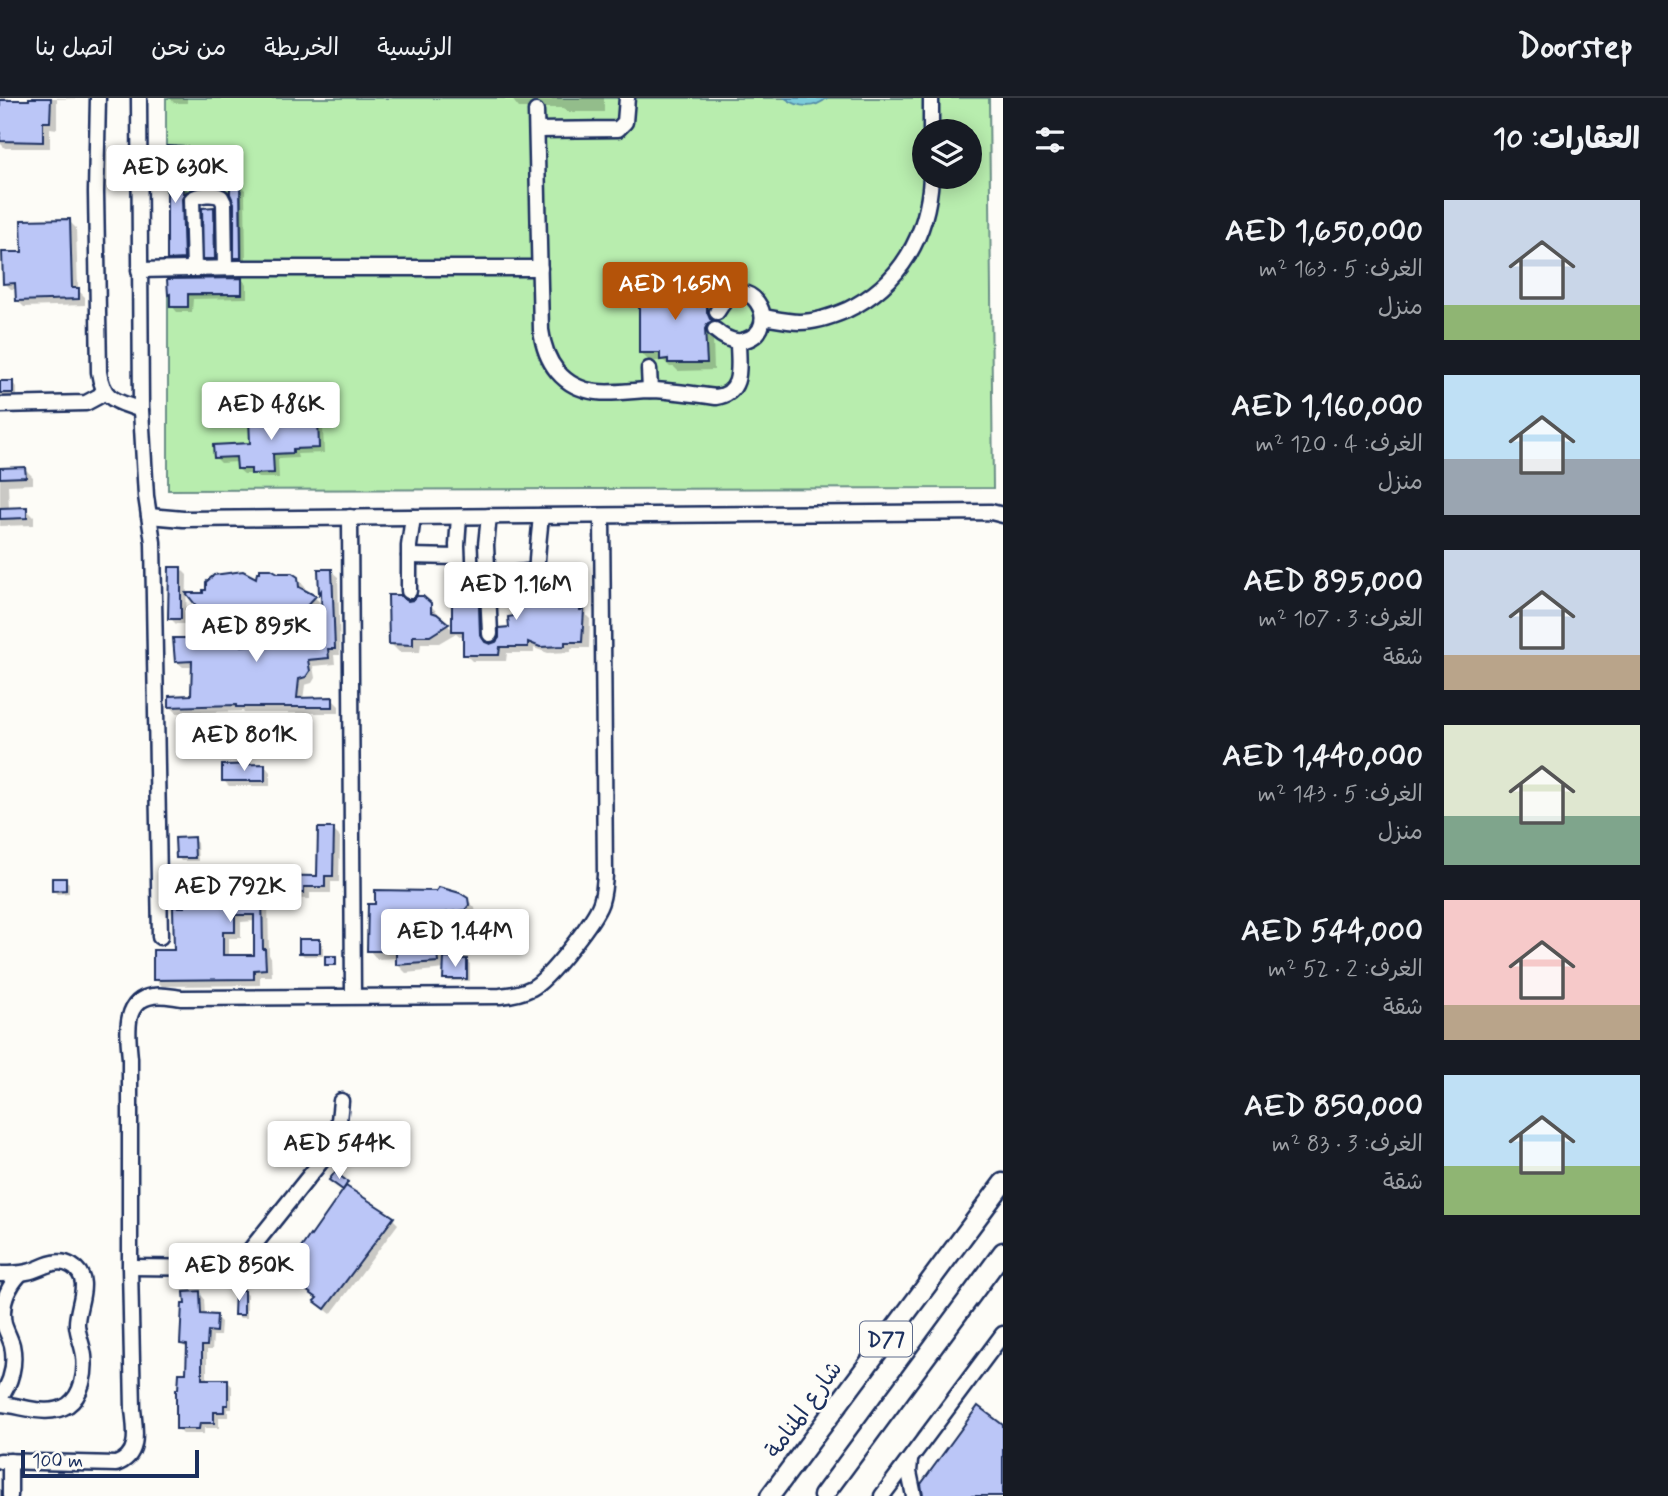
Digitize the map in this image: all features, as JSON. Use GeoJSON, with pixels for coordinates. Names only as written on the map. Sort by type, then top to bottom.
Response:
{"type":"FeatureCollection","features":[{"type":"Feature","properties":{"kind":"main road","name":"شارع المنامة"},"geometry":{"type":"LineString","coordinates":[[769,1496],[1003,1183]]}},
{"type":"Feature","properties":{"kind":"main road","name":"D77"},"geometry":{"type":"LineString","coordinates":[[823,1496],[1003,1252]]}},
{"type":"Feature","properties":{"kind":"street"},"geometry":{"type":"LineString","coordinates":[[98,98],[96,192],[99,372],[103,391],[118,402],[141,410]]}},
{"type":"Feature","properties":{"kind":"street"},"geometry":{"type":"LineString","coordinates":[[139,98],[141,410],[145,485],[153,542],[160,937]]}},
{"type":"Feature","properties":{"kind":"street"},"geometry":{"type":"LineString","coordinates":[[537,130],[618,129],[625,122],[627,98]]}},
{"type":"Feature","properties":{"kind":"street"},"geometry":{"type":"LineString","coordinates":[[931,98],[931,119]]}},
{"type":"Feature","properties":{"kind":"street"},"geometry":{"type":"LineString","coordinates":[[537,111],[543,345],[557,372],[576,386],[597,392],[650,390],[724,396],[736,385],[738,342]]}},
{"type":"Feature","properties":{"kind":"street"},"geometry":{"type":"LineString","coordinates":[[763,317],[801,322],[821,319],[857,305],[874,294],[902,266],[912,250],[927,213],[930,189]]}},
{"type":"Feature","properties":{"kind":"street"},"geometry":{"type":"LineString","coordinates":[[194,269],[192,199],[215,195],[221,197],[224,203],[225,268]]}},
{"type":"Feature","properties":{"kind":"street"},"geometry":{"type":"LineString","coordinates":[[139,270],[540,268]]}},
{"type":"Feature","properties":{"kind":"street"},"geometry":{"type":"LineString","coordinates":[[715,330],[728,339],[738,342],[746,340],[758,331],[763,317],[758,302],[743,293],[732,294],[724,300],[717,312]]}},
{"type":"Feature","properties":{"kind":"street"},"geometry":{"type":"LineString","coordinates":[[649,369],[650,390]]}},
{"type":"Feature","properties":{"kind":"street"},"geometry":{"type":"LineString","coordinates":[[0,405],[86,403],[93,401],[103,391]]}},
{"type":"Feature","properties":{"kind":"street"},"geometry":{"type":"LineString","coordinates":[[149,516],[183,519],[999,512]]}},
{"type":"Feature","properties":{"kind":"street"},"geometry":{"type":"LineString","coordinates":[[489,516],[486,545],[490,634]]}},
{"type":"Feature","properties":{"kind":"street"},"geometry":{"type":"LineString","coordinates":[[541,516],[536,571],[538,587],[542,591],[571,592]]}},
{"type":"Feature","properties":{"kind":"street"},"geometry":{"type":"LineString","coordinates":[[10,1496],[5,1461],[116,1464],[131,1454],[136,1440],[130,1267],[131,1058],[128,1022],[137,1003],[156,995],[182,998],[516,994],[533,988],[545,979],[600,906],[605,875],[602,516]]}},
{"type":"Feature","properties":{"kind":"street"},"geometry":{"type":"LineString","coordinates":[[350,517],[353,995]]}},
{"type":"Feature","properties":{"kind":"street"},"geometry":{"type":"LineString","coordinates":[[409,591],[413,517]]}},
{"type":"Feature","properties":{"kind":"street"},"geometry":{"type":"LineString","coordinates":[[458,574],[459,517]]}},
{"type":"Feature","properties":{"kind":"street"},"geometry":{"type":"LineString","coordinates":[[153,542],[168,526],[183,519]]}},
{"type":"Feature","properties":{"kind":"street"},"geometry":{"type":"LineString","coordinates":[[409,556],[457,557]]}},
{"type":"Feature","properties":{"kind":"street"},"geometry":{"type":"LineString","coordinates":[[488,573],[500,575],[536,571]]}},
{"type":"Feature","properties":{"kind":"street"},"geometry":{"type":"LineString","coordinates":[[130,1267],[224,1268],[243,1259],[331,1149],[338,1130],[341,1101]]}},
{"type":"Feature","properties":{"kind":"street"},"geometry":{"type":"LineString","coordinates":[[0,1274],[20,1274],[57,1262],[70,1265],[80,1274],[83,1287],[77,1323],[84,1355],[83,1379],[76,1395],[60,1409],[36,1410],[0,1404]]}},
{"type":"Feature","properties":{"kind":"street"},"geometry":{"type":"LineString","coordinates":[[0,1398],[11,1376],[14,1358],[4,1323],[3,1303],[7,1290],[20,1274]]}},
{"type":"Feature","properties":{"kind":"street"},"geometry":{"type":"LineString","coordinates":[[882,1496],[1003,1334]]}},
{"type":"Feature","properties":{"kind":"street"},"geometry":{"type":"LineString","coordinates":[[910,1459],[909,1472],[914,1496]]}},
{"type":"Feature","properties":{"kind":"green space"},"geometry":{"type":"Polygon","coordinates":[[[166,98],[989,98],[993,488],[168,490],[168,295],[242,294],[241,191],[166,191],[166,98]]]}},
{"type":"Feature","properties":{"kind":"water"},"geometry":{"type":"Polygon","coordinates":[[[785,98],[827,98],[806,106],[785,98]]]}},
{"type":"Feature","properties":{"kind":"building"},"geometry":{"type":"Polygon","coordinates":[[[51,98],[50,122],[43,122],[43,142],[0,141],[0,100],[51,98]]]}},
{"type":"Feature","properties":{"kind":"building"},"geometry":{"type":"Polygon","coordinates":[[[167,146],[187,147],[186,157],[177,157],[177,182],[183,182],[185,193],[182,199],[184,259],[167,260],[167,146]]]}},
{"type":"Feature","properties":{"kind":"building"},"geometry":{"type":"Polygon","coordinates":[[[230,183],[240,183],[241,258],[234,258],[234,203],[230,194],[230,183]]]}},
{"type":"Feature","properties":{"kind":"building"},"geometry":{"type":"Polygon","coordinates":[[[214,207],[215,259],[203,259],[202,208],[214,207]]]}},
{"type":"Feature","properties":{"kind":"building"},"geometry":{"type":"Polygon","coordinates":[[[70,219],[72,288],[79,288],[79,299],[16,301],[15,283],[3,284],[2,252],[22,252],[21,220],[70,219]]]}},
{"type":"Feature","properties":{"kind":"building"},"geometry":{"type":"Polygon","coordinates":[[[242,278],[242,294],[188,294],[188,307],[170,307],[167,279],[242,278]]]}},
{"type":"Feature","properties":{"kind":"building"},"geometry":{"type":"Polygon","coordinates":[[[668,281],[707,281],[707,312],[713,321],[708,323],[705,329],[707,363],[668,363],[668,359],[660,360],[660,353],[639,353],[639,292],[668,292],[668,281]]]}},
{"type":"Feature","properties":{"kind":"building"},"geometry":{"type":"Polygon","coordinates":[[[0,381],[13,381],[13,393],[0,393],[0,381]]]}},
{"type":"Feature","properties":{"kind":"building"},"geometry":{"type":"Polygon","coordinates":[[[299,414],[299,420],[318,419],[319,448],[293,449],[293,453],[273,454],[274,473],[251,474],[251,469],[237,469],[236,457],[214,458],[213,445],[250,443],[249,419],[299,414]]]}},
{"type":"Feature","properties":{"kind":"building"},"geometry":{"type":"Polygon","coordinates":[[[25,467],[26,477],[0,478],[0,468],[25,467]]]}},
{"type":"Feature","properties":{"kind":"building"},"geometry":{"type":"Polygon","coordinates":[[[27,507],[27,518],[0,519],[0,508],[27,507]]]}},
{"type":"Feature","properties":{"kind":"building"},"geometry":{"type":"Polygon","coordinates":[[[169,567],[181,567],[181,619],[168,619],[169,567]]]}},
{"type":"Feature","properties":{"kind":"building"},"geometry":{"type":"Polygon","coordinates":[[[260,569],[292,573],[298,577],[299,587],[316,596],[303,610],[282,611],[282,615],[249,616],[245,621],[225,621],[224,612],[204,612],[186,593],[203,593],[203,590],[206,590],[206,582],[214,575],[243,571],[256,578],[260,569]]]}},
{"type":"Feature","properties":{"kind":"building"},"geometry":{"type":"Polygon","coordinates":[[[318,569],[332,569],[335,649],[328,649],[329,658],[308,660],[310,671],[306,677],[299,679],[297,698],[333,697],[333,707],[169,707],[169,696],[191,695],[192,661],[175,662],[173,638],[195,638],[195,634],[225,634],[225,625],[242,638],[242,646],[260,644],[266,636],[322,635],[318,569]]]}},
{"type":"Feature","properties":{"kind":"building"},"geometry":{"type":"Polygon","coordinates":[[[467,578],[478,578],[480,634],[485,642],[496,642],[499,628],[509,627],[508,617],[514,616],[513,595],[524,593],[525,600],[548,602],[572,602],[580,596],[580,610],[584,610],[582,642],[540,647],[528,642],[528,647],[500,647],[499,655],[463,655],[463,631],[452,631],[452,581],[459,584],[467,578]]]}},
{"type":"Feature","properties":{"kind":"building"},"geometry":{"type":"Polygon","coordinates":[[[388,595],[400,595],[408,601],[423,596],[431,603],[431,612],[449,624],[430,636],[413,636],[413,645],[389,644],[388,595]]]}},
{"type":"Feature","properties":{"kind":"building"},"geometry":{"type":"Polygon","coordinates":[[[265,764],[265,781],[222,781],[222,765],[265,764]]]}},
{"type":"Feature","properties":{"kind":"building"},"geometry":{"type":"Polygon","coordinates":[[[318,828],[334,828],[333,876],[325,876],[325,887],[304,887],[304,893],[262,892],[266,969],[254,970],[254,979],[153,980],[153,950],[174,950],[173,907],[184,907],[184,898],[196,897],[196,881],[202,881],[202,873],[223,873],[223,891],[235,891],[235,898],[253,897],[254,875],[317,876],[318,828]],[[235,915],[235,932],[223,932],[223,955],[254,955],[254,915],[235,915]]]}},
{"type":"Feature","properties":{"kind":"building"},"geometry":{"type":"Polygon","coordinates":[[[194,837],[195,858],[176,858],[175,838],[194,837]]]}},
{"type":"Feature","properties":{"kind":"building"},"geometry":{"type":"Polygon","coordinates":[[[52,878],[66,878],[66,890],[52,891],[52,878]]]}},
{"type":"Feature","properties":{"kind":"building"},"geometry":{"type":"Polygon","coordinates":[[[439,887],[460,893],[468,898],[469,905],[465,910],[444,913],[445,938],[436,939],[438,962],[396,965],[396,951],[367,951],[368,904],[375,904],[375,890],[436,891],[439,887]]]}},
{"type":"Feature","properties":{"kind":"building"},"geometry":{"type":"Polygon","coordinates":[[[299,939],[320,939],[320,953],[299,953],[299,939]]]}},
{"type":"Feature","properties":{"kind":"building"},"geometry":{"type":"Polygon","coordinates":[[[325,956],[336,956],[336,965],[325,965],[325,956]]]}},
{"type":"Feature","properties":{"kind":"building"},"geometry":{"type":"Polygon","coordinates":[[[444,958],[467,959],[467,979],[443,979],[444,958]]]}},
{"type":"Feature","properties":{"kind":"building"},"geometry":{"type":"Polygon","coordinates":[[[335,1172],[348,1182],[343,1190],[329,1180],[335,1172]]]}},
{"type":"Feature","properties":{"kind":"building"},"geometry":{"type":"Polygon","coordinates":[[[346,1186],[394,1217],[325,1309],[314,1301],[317,1298],[283,1274],[346,1186]]]}},
{"type":"Feature","properties":{"kind":"building"},"geometry":{"type":"Polygon","coordinates":[[[272,1256],[285,1265],[280,1273],[266,1264],[272,1256]]]}},
{"type":"Feature","properties":{"kind":"building"},"geometry":{"type":"Polygon","coordinates":[[[235,1290],[244,1290],[244,1315],[234,1315],[235,1290]]]}},
{"type":"Feature","properties":{"kind":"building"},"geometry":{"type":"Polygon","coordinates":[[[200,1291],[201,1314],[217,1315],[216,1332],[208,1331],[207,1346],[202,1346],[202,1379],[228,1379],[228,1405],[224,1405],[224,1412],[214,1412],[214,1423],[200,1423],[199,1429],[176,1429],[176,1389],[179,1373],[186,1373],[187,1345],[180,1344],[184,1292],[200,1291]]]}},
{"type":"Feature","properties":{"kind":"building"},"geometry":{"type":"Polygon","coordinates":[[[978,1406],[1003,1425],[1003,1496],[923,1496],[921,1484],[978,1406]]]}}]}
